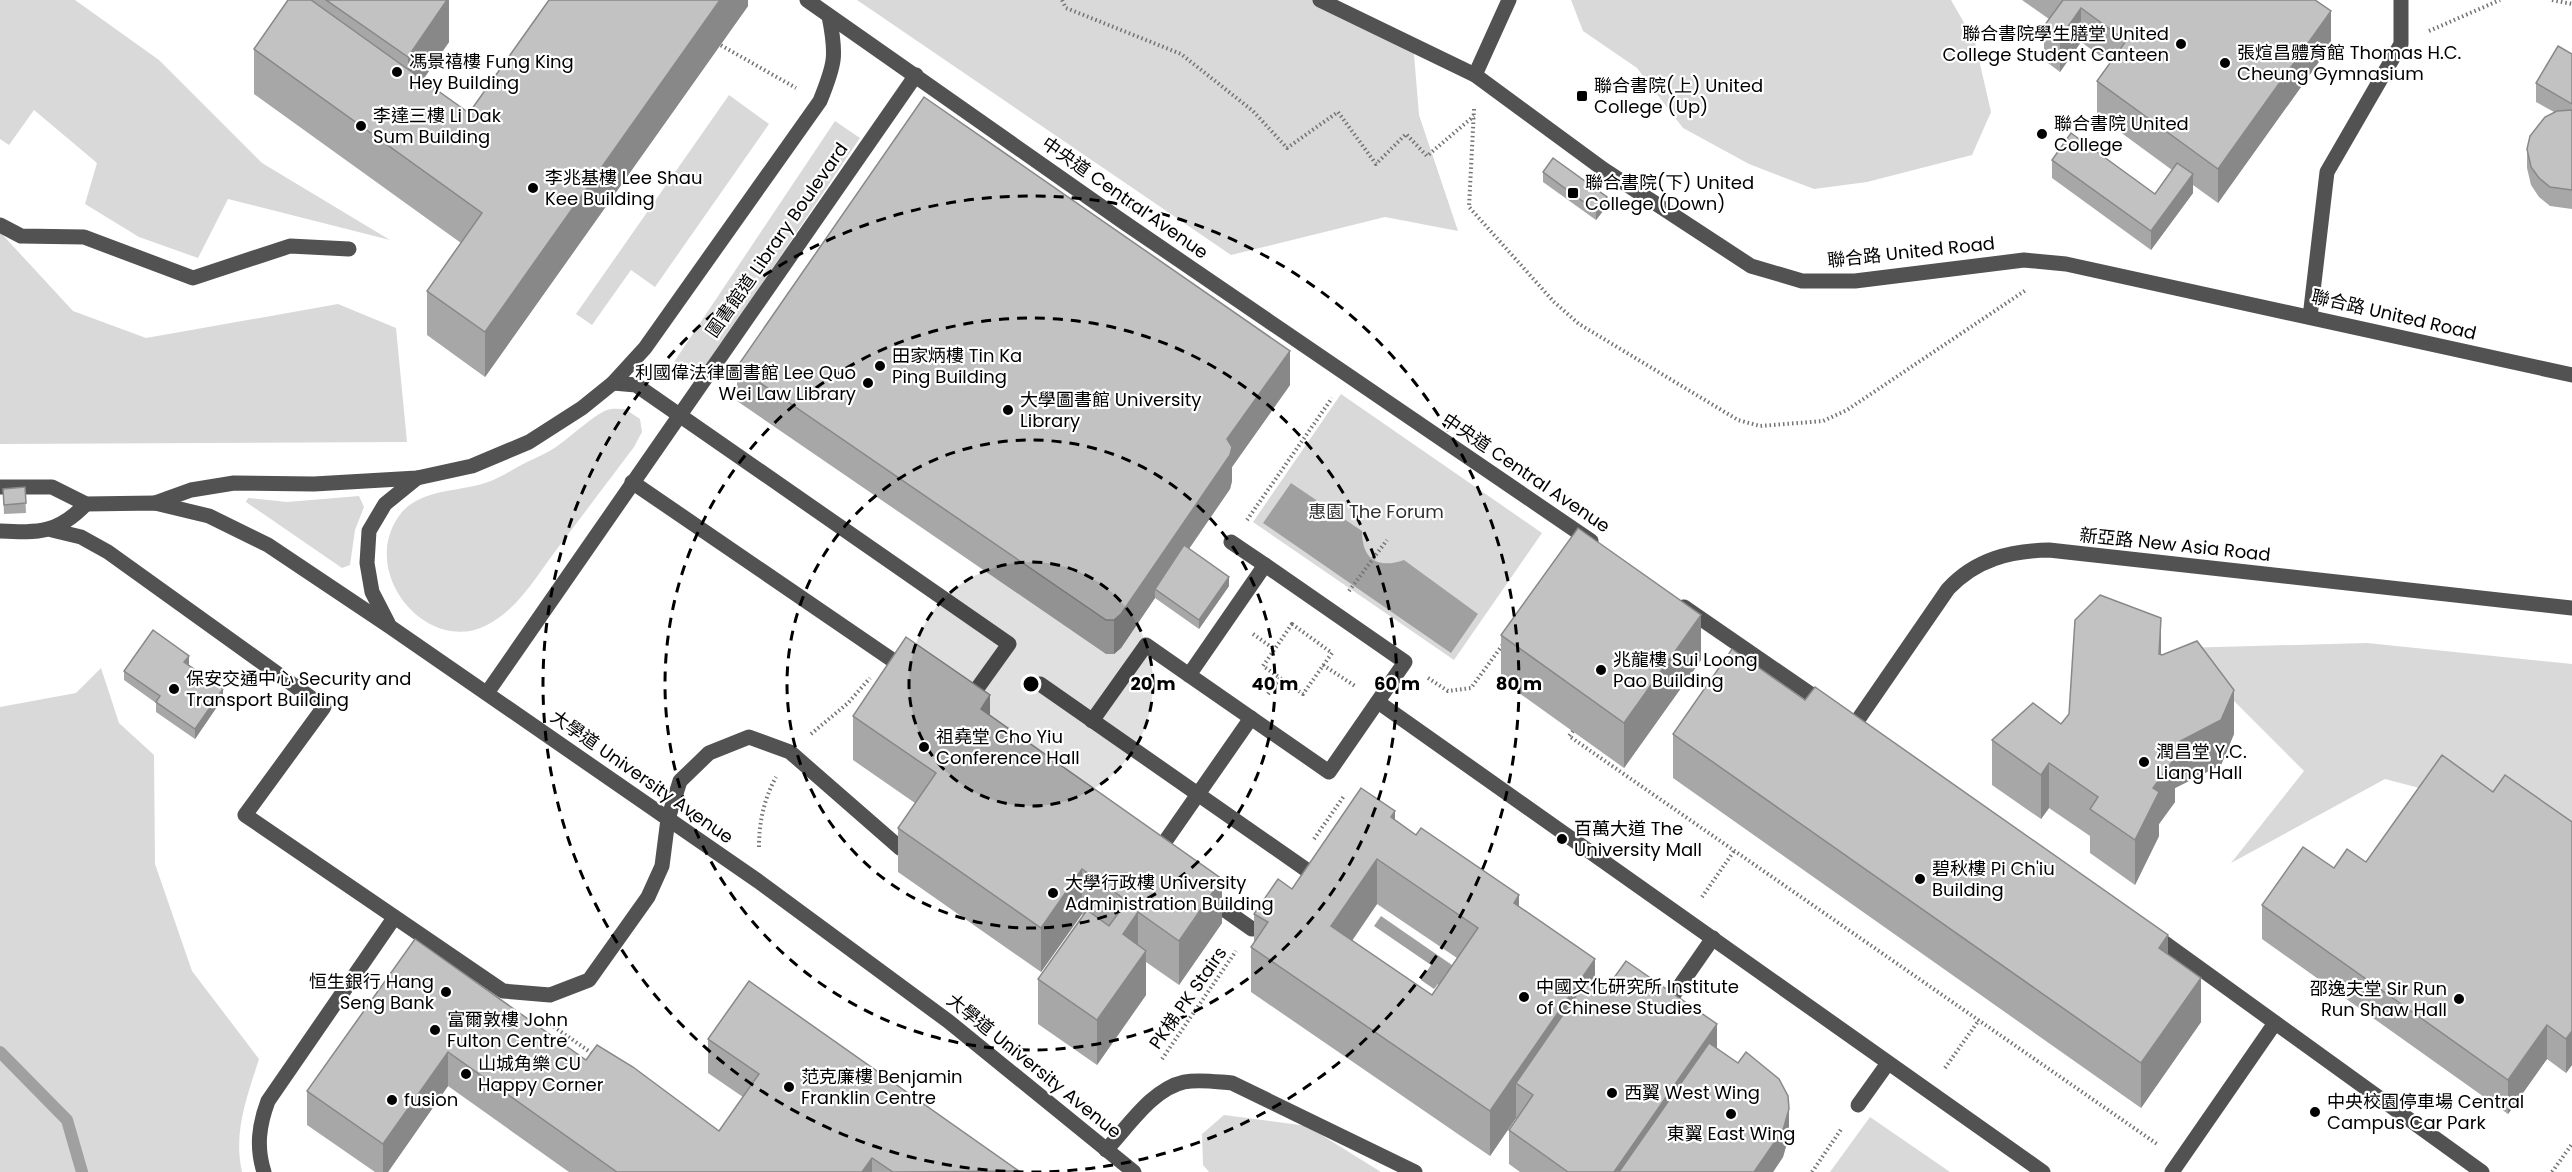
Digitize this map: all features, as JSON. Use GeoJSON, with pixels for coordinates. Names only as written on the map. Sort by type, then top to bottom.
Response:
{"type":"FeatureCollection","features":[{"type":"Feature","properties":{"kind":"street","name":"中央道 Central Avenue"},"geometry":{"type":"LineString","coordinates":[[807,0],[1122,221],[1606,553]]}},
{"type":"Feature","properties":{"kind":"street","name":"聯合路 United Road"},"geometry":{"type":"LineString","coordinates":[[1320,0],[1475,75],[1603,169],[1751,266],[1802,281],[1855,281],[2024,260],[2066,264],[2572,375]]}},
{"type":"Feature","properties":{"kind":"street"},"geometry":{"type":"LineString","coordinates":[[1475,75],[1509,0]]}},
{"type":"Feature","properties":{"kind":"street"},"geometry":{"type":"LineString","coordinates":[[2310,317],[2327,172],[2401,44],[2401,0]]}},
{"type":"Feature","properties":{"kind":"street"},"geometry":{"type":"LineString","coordinates":[[155,503],[191,490],[234,483],[314,484],[417,478],[472,466],[529,442],[582,408],[613,383],[645,348],[820,101],[834,68],[834,42],[829,16]]}},
{"type":"Feature","properties":{"kind":"street","name":"圖書館道 Library Boulevard"},"geometry":{"type":"LineString","coordinates":[[487,693],[916,75]]}},
{"type":"Feature","properties":{"kind":"street"},"geometry":{"type":"LineString","coordinates":[[0,225],[21,236],[84,237],[193,278],[290,246],[349,249]]}},
{"type":"Feature","properties":{"kind":"street"},"geometry":{"type":"LineString","coordinates":[[613,383],[636,385],[1009,644],[963,708],[954,702]]}},
{"type":"Feature","properties":{"kind":"street"},"geometry":{"type":"LineString","coordinates":[[389,626],[372,592],[367,563],[369,531],[385,504],[417,478]]}},
{"type":"Feature","properties":{"kind":"street"},"geometry":{"type":"LineString","coordinates":[[632,482],[917,676]]}},
{"type":"Feature","properties":{"kind":"street","name":"大學道 University Avenue"},"geometry":{"type":"LineString","coordinates":[[0,487],[52,487],[87,504],[155,503],[209,516],[268,545],[758,881],[948,1021],[1134,1172]]}},
{"type":"Feature","properties":{"kind":"street"},"geometry":{"type":"LineString","coordinates":[[52,530],[71,519],[87,504]]}},
{"type":"Feature","properties":{"kind":"street"},"geometry":{"type":"LineString","coordinates":[[0,531],[52,530],[81,537],[108,552],[324,707],[245,815],[503,991],[550,995],[589,980],[648,897],[662,866],[668,819],[680,781],[709,753],[749,737],[790,752],[900,848]]}},
{"type":"Feature","properties":{"kind":"street"},"geometry":{"type":"LineString","coordinates":[[1092,721],[1146,645],[1329,772],[1405,662],[1231,542]]}},
{"type":"Feature","properties":{"kind":"street","name":"新亞路 New Asia Road"},"geometry":{"type":"LineString","coordinates":[[1669,597],[1850,721],[1960,576],[1995,557],[2022,551],[2049,550],[2572,608]]}},
{"type":"Feature","properties":{"kind":"street"},"geometry":{"type":"LineString","coordinates":[[1189,675],[1265,565]]}},
{"type":"Feature","properties":{"kind":"street"},"geometry":{"type":"LineString","coordinates":[[1040,684],[1326,883]]}},
{"type":"Feature","properties":{"kind":"street"},"geometry":{"type":"LineString","coordinates":[[1378,702],[2043,1172]]}},
{"type":"Feature","properties":{"kind":"street"},"geometry":{"type":"LineString","coordinates":[[1161,866],[1152,860],[1251,718]]}},
{"type":"Feature","properties":{"kind":"street"},"geometry":{"type":"LineString","coordinates":[[1189,885],[1252,928]]}},
{"type":"Feature","properties":{"kind":"street"},"geometry":{"type":"LineString","coordinates":[[264,1172],[258,1137],[268,1101],[394,918]]}},
{"type":"Feature","properties":{"kind":"street"},"geometry":{"type":"LineString","coordinates":[[2140,924],[2482,1172]]}},
{"type":"Feature","properties":{"kind":"street"},"geometry":{"type":"LineString","coordinates":[[1658,1018],[1713,938]]}},
{"type":"Feature","properties":{"kind":"street"},"geometry":{"type":"LineString","coordinates":[[2176,1166],[2275,1023]]}},
{"type":"Feature","properties":{"kind":"street"},"geometry":{"type":"LineString","coordinates":[[1858,1105],[1888,1063]]}},
{"type":"Feature","properties":{"kind":"street"},"geometry":{"type":"LineString","coordinates":[[1106,1150],[1157,1095],[1183,1082],[1210,1081],[1232,1083],[1415,1172]]}},
{"type":"Feature","properties":{"kind":"path"},"geometry":{"type":"LineString","coordinates":[[1062,0],[1066,8],[1181,54],[1253,111],[1287,148],[1338,112],[1376,164],[1406,134],[1427,156],[1474,116]]}},
{"type":"Feature","properties":{"kind":"path"},"geometry":{"type":"LineString","coordinates":[[2401,44],[2500,0]]}},
{"type":"Feature","properties":{"kind":"path"},"geometry":{"type":"LineString","coordinates":[[2552,0],[2572,4]]}},
{"type":"Feature","properties":{"kind":"path"},"geometry":{"type":"LineString","coordinates":[[710,38],[720,44]]}},
{"type":"Feature","properties":{"kind":"path"},"geometry":{"type":"LineString","coordinates":[[1475,75],[1469,207],[1554,302],[1579,324],[1749,425],[1823,421],[1846,410],[2066,264]]}},
{"type":"Feature","properties":{"kind":"path"},"geometry":{"type":"LineString","coordinates":[[1231,542],[1348,376]]}},
{"type":"Feature","properties":{"kind":"path"},"geometry":{"type":"LineString","coordinates":[[1353,584],[1387,540]]}},
{"type":"Feature","properties":{"kind":"path"},"geometry":{"type":"LineString","coordinates":[[1292,624],[1332,652],[1323,665],[1303,694],[1263,666],[1292,624]]}},
{"type":"Feature","properties":{"kind":"path"},"geometry":{"type":"LineString","coordinates":[[1405,662],[1448,691],[1472,688],[1510,634]]}},
{"type":"Feature","properties":{"kind":"path"},"geometry":{"type":"LineString","coordinates":[[758,881],[759,823],[769,790],[790,752],[848,703],[889,657]]}},
{"type":"Feature","properties":{"kind":"path"},"geometry":{"type":"LineString","coordinates":[[1323,665],[1378,702]]}},
{"type":"Feature","properties":{"kind":"path"},"geometry":{"type":"LineString","coordinates":[[1573,731],[1569,736],[1979,1020],[2176,1166]]}},
{"type":"Feature","properties":{"kind":"path"},"geometry":{"type":"LineString","coordinates":[[1687,920],[1734,851]]}},
{"type":"Feature","properties":{"kind":"path","name":"PK梯 PK Stairs"},"geometry":{"type":"LineString","coordinates":[[1159,1063],[1252,928]]}},
{"type":"Feature","properties":{"kind":"path"},"geometry":{"type":"LineString","coordinates":[[1929,1091],[1979,1020]]}},
{"type":"Feature","properties":{"kind":"path"},"geometry":{"type":"LineString","coordinates":[[549,1024],[595,1056]]}},
{"type":"Feature","properties":{"kind":"path"},"geometry":{"type":"LineString","coordinates":[[1812,1172],[1858,1105]]}},
{"type":"Feature","properties":{"kind":"path"},"geometry":{"type":"LineString","coordinates":[[2552,1172],[2572,1144]]}},
{"type":"Feature","properties":{"kind":"green space"},"geometry":{"type":"Polygon","coordinates":[[[0,0],[75,0],[159,60],[262,163],[390,240],[228,199],[198,258],[139,237],[85,204],[97,163],[34,110],[9,145],[0,139],[0,0]]]}},
{"type":"Feature","properties":{"kind":"green space"},"geometry":{"type":"Polygon","coordinates":[[[857,0],[1318,0],[1413,42],[1419,115],[1458,231],[1385,217],[1231,255],[857,0]]]}},
{"type":"Feature","properties":{"kind":"green space"},"geometry":{"type":"Polygon","coordinates":[[[1571,0],[1951,0],[1975,42],[1991,112],[1972,155],[1867,182],[1814,189],[1749,164],[1683,128],[1637,68],[1583,31],[1571,0]]]}},
{"type":"Feature","properties":{"kind":"green space"},"geometry":{"type":"Polygon","coordinates":[[[729,95],[769,124],[655,287],[631,270],[592,325],[576,314],[729,95]]]}},
{"type":"Feature","properties":{"kind":"green space"},"geometry":{"type":"Polygon","coordinates":[[[835,121],[860,138],[698,379],[674,362],[835,121]]]}},
{"type":"Feature","properties":{"kind":"green space"},"geometry":{"type":"Polygon","coordinates":[[[0,232],[73,311],[146,338],[338,304],[396,328],[407,442],[0,444],[0,232]]]}},
{"type":"Feature","properties":{"kind":"green space","name":"惠園 The Forum"},"geometry":{"type":"Polygon","coordinates":[[[1341,394],[1542,533],[1454,660],[1253,522],[1341,394]]]}},
{"type":"Feature","properties":{"kind":"green space"},"geometry":{"type":"Polygon","coordinates":[[[611,409],[625,409],[640,419],[642,432],[634,447],[528,589],[509,610],[487,625],[464,632],[441,629],[421,618],[404,602],[392,581],[387,558],[390,535],[402,512],[411,504],[432,495],[491,481],[553,449],[602,412],[611,409]]]}},
{"type":"Feature","properties":{"kind":"green space"},"geometry":{"type":"Polygon","coordinates":[[[359,496],[364,507],[355,530],[350,565],[342,568],[246,502],[248,498],[287,502],[359,496]]]}},
{"type":"Feature","properties":{"kind":"green space"},"geometry":{"type":"Polygon","coordinates":[[[2367,643],[2572,664],[2572,828],[2385,779],[2231,863],[2304,771],[2181,648],[2367,643]]]}},
{"type":"Feature","properties":{"kind":"green space"},"geometry":{"type":"Polygon","coordinates":[[[101,668],[119,723],[154,755],[155,864],[192,971],[259,1059],[240,1129],[242,1172],[0,1172],[0,707],[76,693],[101,668]]]}},
{"type":"Feature","properties":{"kind":"green space"},"geometry":{"type":"Polygon","coordinates":[[[1224,1115],[1307,1126],[1381,1172],[1209,1172],[1203,1165],[1202,1134],[1224,1115]]]}},
{"type":"Feature","properties":{"kind":"green space"},"geometry":{"type":"Polygon","coordinates":[[[1870,1117],[1950,1172],[1830,1172],[1870,1117]]]}},
{"type":"Feature","properties":{"kind":"shaded area"},"geometry":{"type":"Polygon","coordinates":[[[1291,483],[1362,531],[1365,549],[1373,560],[1395,563],[1404,560],[1478,614],[1451,653],[1263,523],[1291,483]]]}},
{"type":"Feature","properties":{"kind":"shaded area"},"geometry":{"type":"Polygon","coordinates":[[[1381,916],[1465,974],[1451,993],[1438,984],[1434,989],[1421,980],[1431,965],[1374,926],[1381,916]]]}},
{"type":"Feature","properties":{"kind":"building","name":"李兆基樓 Lee Shau Kee Building"},"geometry":{"type":"Polygon","coordinates":[[[288,0],[311,0],[469,113],[549,0],[720,0],[485,332],[427,291],[482,213],[254,49],[288,0]]]}},
{"type":"Feature","properties":{"kind":"building"},"geometry":{"type":"Polygon","coordinates":[[[326,0],[447,0],[408,57],[326,0]]]}},
{"type":"Feature","properties":{"kind":"building"},"geometry":{"type":"Polygon","coordinates":[[[2063,0],[2315,0],[2331,11],[2218,169],[2097,81],[2126,41],[2081,8],[2060,38],[2044,26],[2063,0]]]}},
{"type":"Feature","properties":{"kind":"building"},"geometry":{"type":"Polygon","coordinates":[[[2558,46],[2572,54],[2572,104],[2536,83],[2558,46]]]}},
{"type":"Feature","properties":{"kind":"building"},"geometry":{"type":"Polygon","coordinates":[[[924,97],[1290,351],[1227,439],[1232,447],[1230,455],[1121,614],[1114,620],[1106,620],[737,367],[924,97]]]}},
{"type":"Feature","properties":{"kind":"building"},"geometry":{"type":"Polygon","coordinates":[[[2572,110],[2572,190],[2550,187],[2531,167],[2527,149],[2530,136],[2545,117],[2557,111],[2572,110]]]}},
{"type":"Feature","properties":{"kind":"building"},"geometry":{"type":"Polygon","coordinates":[[[2071,133],[2155,194],[2177,163],[2193,174],[2151,231],[2052,160],[2071,133]]]}},
{"type":"Feature","properties":{"kind":"building"},"geometry":{"type":"Polygon","coordinates":[[[1553,158],[1607,197],[1596,211],[1543,172],[1553,158]]]}},
{"type":"Feature","properties":{"kind":"building"},"geometry":{"type":"Polygon","coordinates":[[[25,487],[26,503],[4,505],[3,489],[25,487]]]}},
{"type":"Feature","properties":{"kind":"building"},"geometry":{"type":"Polygon","coordinates":[[[1578,528],[1701,615],[1624,723],[1501,635],[1578,528]]]}},
{"type":"Feature","properties":{"kind":"building"},"geometry":{"type":"Polygon","coordinates":[[[1184,545],[1229,577],[1199,620],[1155,589],[1184,545]]]}},
{"type":"Feature","properties":{"kind":"building","name":"潤昌堂 Y.C. Liang Hall"},"geometry":{"type":"Polygon","coordinates":[[[2100,595],[2161,618],[2159,654],[2162,655],[2197,641],[2234,690],[2221,720],[2163,750],[2175,758],[2153,788],[2159,792],[2135,840],[2090,809],[2098,797],[2049,763],[2041,775],[1992,740],[2033,703],[2061,724],[2069,714],[2075,620],[2100,595]]]}},
{"type":"Feature","properties":{"kind":"building","name":"保安交通中心 Security and Transport Building"},"geometry":{"type":"Polygon","coordinates":[[[153,630],[189,656],[184,662],[223,689],[195,729],[156,702],[160,696],[124,671],[153,630]]]}},
{"type":"Feature","properties":{"kind":"building"},"geometry":{"type":"Polygon","coordinates":[[[906,637],[990,695],[981,709],[1222,879],[1179,941],[1138,912],[1123,934],[1146,951],[1097,1020],[1038,979],[1087,910],[1109,926],[1127,901],[1082,869],[1041,928],[898,828],[936,773],[853,716],[906,637]]]}},
{"type":"Feature","properties":{"kind":"building","name":"碧秋樓 Pi Ch'iu Building"},"geometry":{"type":"Polygon","coordinates":[[[1732,649],[1805,700],[1815,687],[2168,935],[2159,948],[2201,978],[2141,1063],[1673,734],[1732,649]]]}},
{"type":"Feature","properties":{"kind":"building","name":"邵逸夫堂 Sir Run Run Shaw Hall"},"geometry":{"type":"Polygon","coordinates":[[[2442,755],[2493,792],[2505,775],[2572,822],[2572,1031],[2566,1039],[2547,1025],[2508,1080],[2262,905],[2303,847],[2334,868],[2347,849],[2366,862],[2442,755]]]}},
{"type":"Feature","properties":{"kind":"building"},"geometry":{"type":"Polygon","coordinates":[[[1361,788],[1395,811],[1391,817],[1416,835],[1421,828],[1519,895],[1514,903],[1595,959],[1490,1111],[1251,947],[1268,922],[1254,914],[1278,879],[1292,889],[1361,788]],[[1377,859],[1331,926],[1432,995],[1478,928],[1377,859]]]}},
{"type":"Feature","properties":{"kind":"building"},"geometry":{"type":"Polygon","coordinates":[[[415,939],[586,1060],[597,1045],[633,1067],[719,1131],[759,1074],[708,1039],[749,981],[1019,1171],[893,1172],[872,1158],[862,1172],[617,1172],[448,1052],[383,1144],[307,1091],[415,939]]]}},
{"type":"Feature","properties":{"kind":"building","name":"西翼 West Wing"},"geometry":{"type":"Polygon","coordinates":[[[1626,961],[1717,1024],[1614,1172],[1568,1172],[1509,1130],[1533,1095],[1516,1083],[1589,977],[1606,989],[1626,961]]]}},
{"type":"Feature","properties":{"kind":"building","name":"東翼 East Wing"},"geometry":{"type":"Polygon","coordinates":[[[1709,1043],[1738,1063],[1746,1052],[1779,1079],[1788,1096],[1789,1109],[1783,1130],[1754,1172],[1619,1172],[1709,1043]]]}},
{"type":"Feature","properties":{"kind":"waterway"},"geometry":{"type":"LineString","coordinates":[[0,1052],[67,1120],[82,1172]]}},
{"type":"Feature","properties":{"kind":"place","name":"聯合書院學生膳堂 United College Student Canteen"},"geometry":{"type":"Point","coordinates":[2181,44]}},
{"type":"Feature","properties":{"kind":"place","name":"張煊昌體育館 Thomas H.C. Cheung Gymnasium"},"geometry":{"type":"Point","coordinates":[2225,63]}},
{"type":"Feature","properties":{"kind":"place","name":"馮景禧樓 Fung King Hey Building"},"geometry":{"type":"Point","coordinates":[397,72]}},
{"type":"Feature","properties":{"kind":"place","name":"聯合書院(上) United College (Up)"},"geometry":{"type":"Point","coordinates":[1582,96]}},
{"type":"Feature","properties":{"kind":"place","name":"李達三樓 Li Dak Sum Building"},"geometry":{"type":"Point","coordinates":[361,126]}},
{"type":"Feature","properties":{"kind":"place","name":"聯合書院 United College"},"geometry":{"type":"Point","coordinates":[2042,134]}},
{"type":"Feature","properties":{"kind":"place","name":"李兆基樓 Lee Shau Kee Building"},"geometry":{"type":"Point","coordinates":[533,188]}},
{"type":"Feature","properties":{"kind":"place","name":"聯合書院(下) United College (Down)"},"geometry":{"type":"Point","coordinates":[1573,193]}},
{"type":"Feature","properties":{"kind":"place","name":"田家炳樓 Tin Ka Ping Building"},"geometry":{"type":"Point","coordinates":[880,366]}},
{"type":"Feature","properties":{"kind":"place","name":"利國偉法律圖書館 Lee Quo Wei Law Library"},"geometry":{"type":"Point","coordinates":[868,383]}},
{"type":"Feature","properties":{"kind":"place","name":"大學圖書館 University Library"},"geometry":{"type":"Point","coordinates":[1008,410]}},
{"type":"Feature","properties":{"kind":"place","name":"兆龍樓 Sui Loong Pao Building"},"geometry":{"type":"Point","coordinates":[1601,670]}},
{"type":"Feature","properties":{"kind":"place","name":"保安交通中心 Security and Transport Building"},"geometry":{"type":"Point","coordinates":[174,689]}},
{"type":"Feature","properties":{"kind":"place","name":"祖堯堂 Cho Yiu Conference Hall"},"geometry":{"type":"Point","coordinates":[924,747]}},
{"type":"Feature","properties":{"kind":"place","name":"潤昌堂 Y.C. Liang Hall"},"geometry":{"type":"Point","coordinates":[2144,762]}},
{"type":"Feature","properties":{"kind":"place","name":"百萬大道 The University Mall"},"geometry":{"type":"Point","coordinates":[1562,839]}},
{"type":"Feature","properties":{"kind":"place","name":"碧秋樓 Pi Ch'iu Building"},"geometry":{"type":"Point","coordinates":[1920,879]}},
{"type":"Feature","properties":{"kind":"place","name":"大學行政樓 University Administration Building"},"geometry":{"type":"Point","coordinates":[1053,893]}},
{"type":"Feature","properties":{"kind":"place","name":"恒生銀行 Hang Seng Bank"},"geometry":{"type":"Point","coordinates":[446,992]}},
{"type":"Feature","properties":{"kind":"place","name":"中國文化研究所 Institute of Chinese Studies"},"geometry":{"type":"Point","coordinates":[1524,997]}},
{"type":"Feature","properties":{"kind":"place","name":"邵逸夫堂 Sir Run Run Shaw Hall"},"geometry":{"type":"Point","coordinates":[2459,999]}},
{"type":"Feature","properties":{"kind":"place","name":"富爾敦樓 John Fulton Centre"},"geometry":{"type":"Point","coordinates":[435,1030]}},
{"type":"Feature","properties":{"kind":"place","name":"山城角樂 CU Happy Corner"},"geometry":{"type":"Point","coordinates":[466,1074]}},
{"type":"Feature","properties":{"kind":"place","name":"范克廉樓 Benjamin Franklin Centre"},"geometry":{"type":"Point","coordinates":[789,1087]}},
{"type":"Feature","properties":{"kind":"place","name":"西翼 West Wing"},"geometry":{"type":"Point","coordinates":[1612,1093]}},
{"type":"Feature","properties":{"kind":"place","name":"fusion"},"geometry":{"type":"Point","coordinates":[392,1100]}},
{"type":"Feature","properties":{"kind":"place","name":"中央校園停車場 Central Campus Car Park"},"geometry":{"type":"Point","coordinates":[2315,1112]}},
{"type":"Feature","properties":{"kind":"place","name":"東翼 East Wing"},"geometry":{"type":"Point","coordinates":[1731,1114]}}]}
